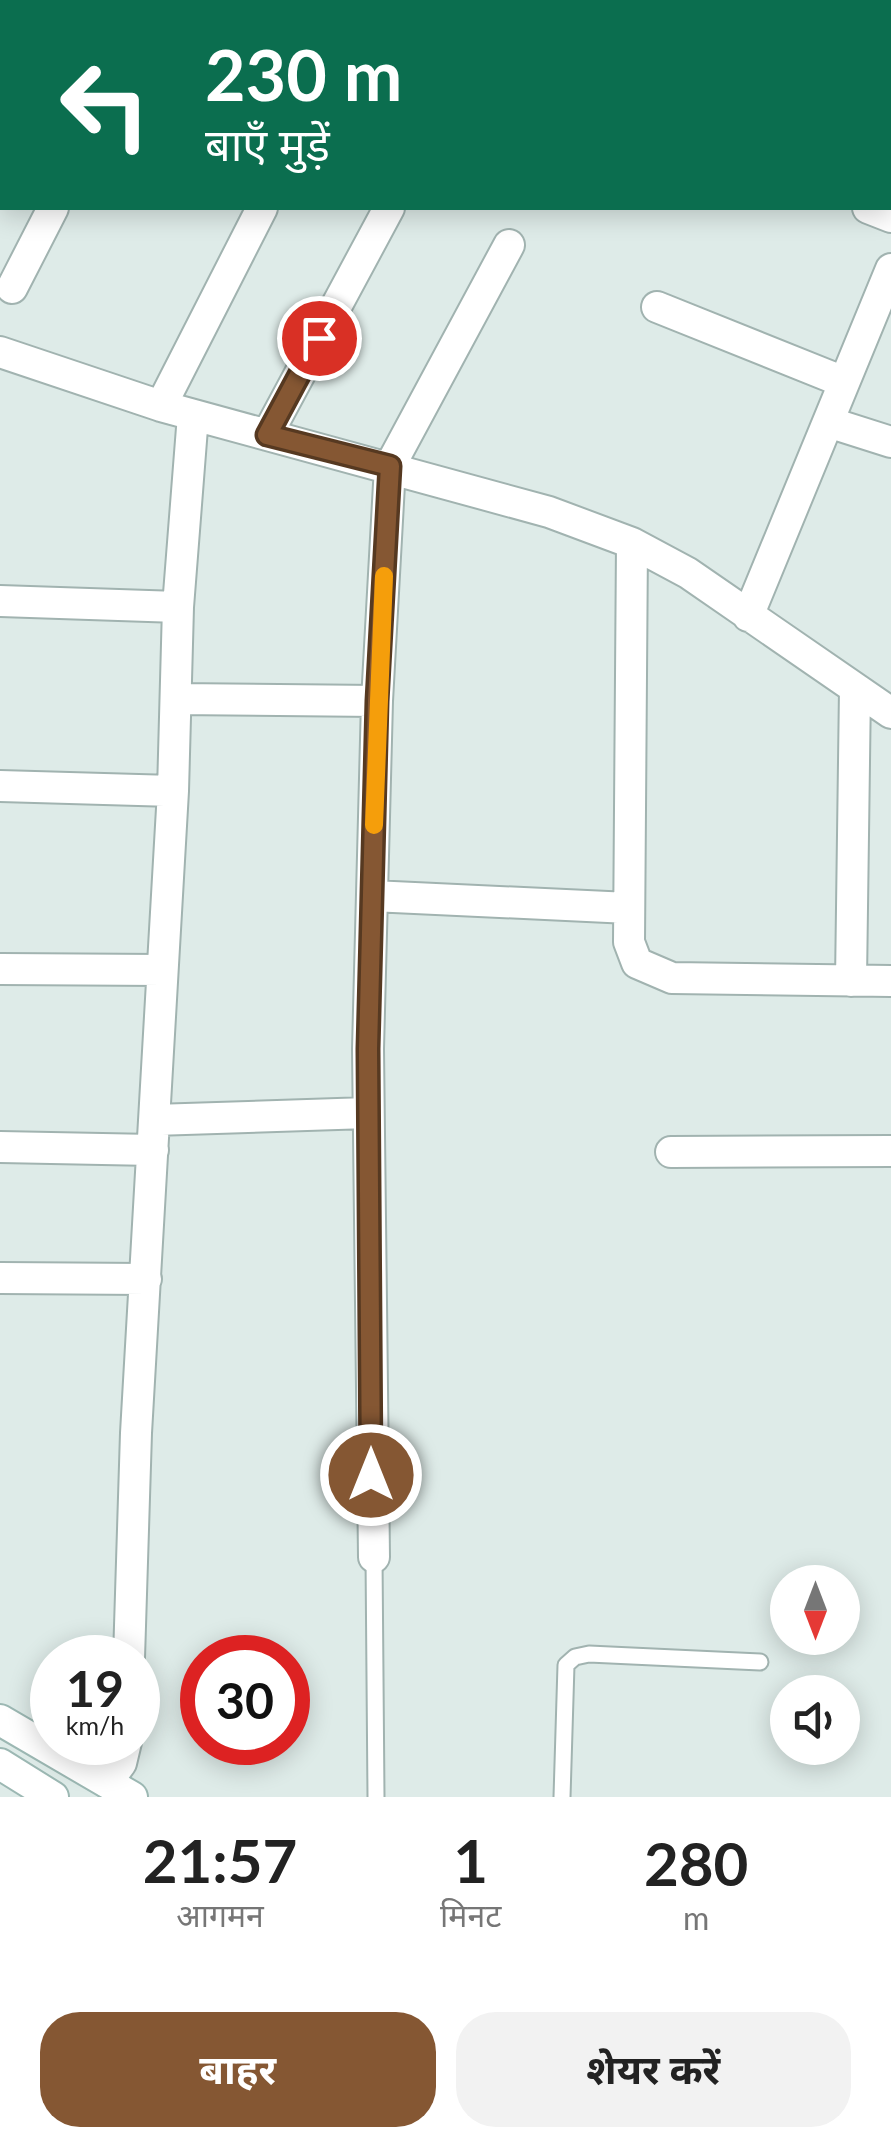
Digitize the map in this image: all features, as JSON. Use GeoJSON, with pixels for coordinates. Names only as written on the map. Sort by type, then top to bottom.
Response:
{"type":"FeatureCollection","features":[{"type":"Feature","properties":{"kind":"street"},"geometry":{"type":"LineString","coordinates":[[12,288],[52,210]]}},
{"type":"Feature","properties":{"kind":"street"},"geometry":{"type":"LineString","coordinates":[[161,406],[261,210]]}},
{"type":"Feature","properties":{"kind":"street"},"geometry":{"type":"LineString","coordinates":[[267,435],[387,210]]}},
{"type":"Feature","properties":{"kind":"street"},"geometry":{"type":"LineString","coordinates":[[374,1558],[368,1113],[377,701],[390,466],[509,245]]}},
{"type":"Feature","properties":{"kind":"street"},"geometry":{"type":"LineString","coordinates":[[748,616],[891,270]]}},
{"type":"Feature","properties":{"kind":"street"},"geometry":{"type":"LineString","coordinates":[[657,307],[844,382]]}},
{"type":"Feature","properties":{"kind":"street"},"geometry":{"type":"LineString","coordinates":[[0,352],[161,406],[549,512],[632,543],[688,573],[891,713]]}},
{"type":"Feature","properties":{"kind":"street"},"geometry":{"type":"LineString","coordinates":[[130,1635],[136,1432],[173,791],[178,607],[193,415]]}},
{"type":"Feature","properties":{"kind":"street"},"geometry":{"type":"LineString","coordinates":[[828,422],[891,442]]}},
{"type":"Feature","properties":{"kind":"street"},"geometry":{"type":"LineString","coordinates":[[632,543],[630,942],[637,963],[672,978],[891,981]]}},
{"type":"Feature","properties":{"kind":"street"},"geometry":{"type":"LineString","coordinates":[[0,601],[178,607]]}},
{"type":"Feature","properties":{"kind":"street"},"geometry":{"type":"LineString","coordinates":[[851,982],[855,689]]}},
{"type":"Feature","properties":{"kind":"street"},"geometry":{"type":"LineString","coordinates":[[176,699],[377,701]]}},
{"type":"Feature","properties":{"kind":"street"},"geometry":{"type":"LineString","coordinates":[[0,786],[173,791]]}},
{"type":"Feature","properties":{"kind":"street"},"geometry":{"type":"LineString","coordinates":[[372,896],[630,908]]}},
{"type":"Feature","properties":{"kind":"street"},"geometry":{"type":"LineString","coordinates":[[0,969],[162,970]]}},
{"type":"Feature","properties":{"kind":"street"},"geometry":{"type":"LineString","coordinates":[[0,1148],[368,1113]]}},
{"type":"Feature","properties":{"kind":"street"},"geometry":{"type":"LineString","coordinates":[[671,1152],[891,1151]]}},
{"type":"Feature","properties":{"kind":"street"},"geometry":{"type":"LineString","coordinates":[[0,1278],[146,1279]]}},
{"type":"Feature","properties":{"kind":"street"},"geometry":{"type":"LineString","coordinates":[[0,1720],[119,1790],[121,1765]]}},
{"type":"Feature","properties":{"kind":"street"},"geometry":{"type":"LineString","coordinates":[[0,1764],[53,1797]]}},
{"type":"Feature","properties":{"kind":"lane"},"geometry":{"type":"LineString","coordinates":[[374,1558],[376,1797]]}},
{"type":"Feature","properties":{"kind":"lane"},"geometry":{"type":"LineString","coordinates":[[562,1797],[566,1665],[575,1657],[589,1654],[760,1662]]}},
{"type":"Feature","properties":{"kind":"slow traffic"},"geometry":{"type":"LineString","coordinates":[[374,825],[384,576]]}},
{"type":"Feature","properties":{"kind":"route"},"geometry":{"type":"LineString","coordinates":[[319,338],[267,435],[390,466],[377,701],[368,1049],[371,1475]]}}]}
